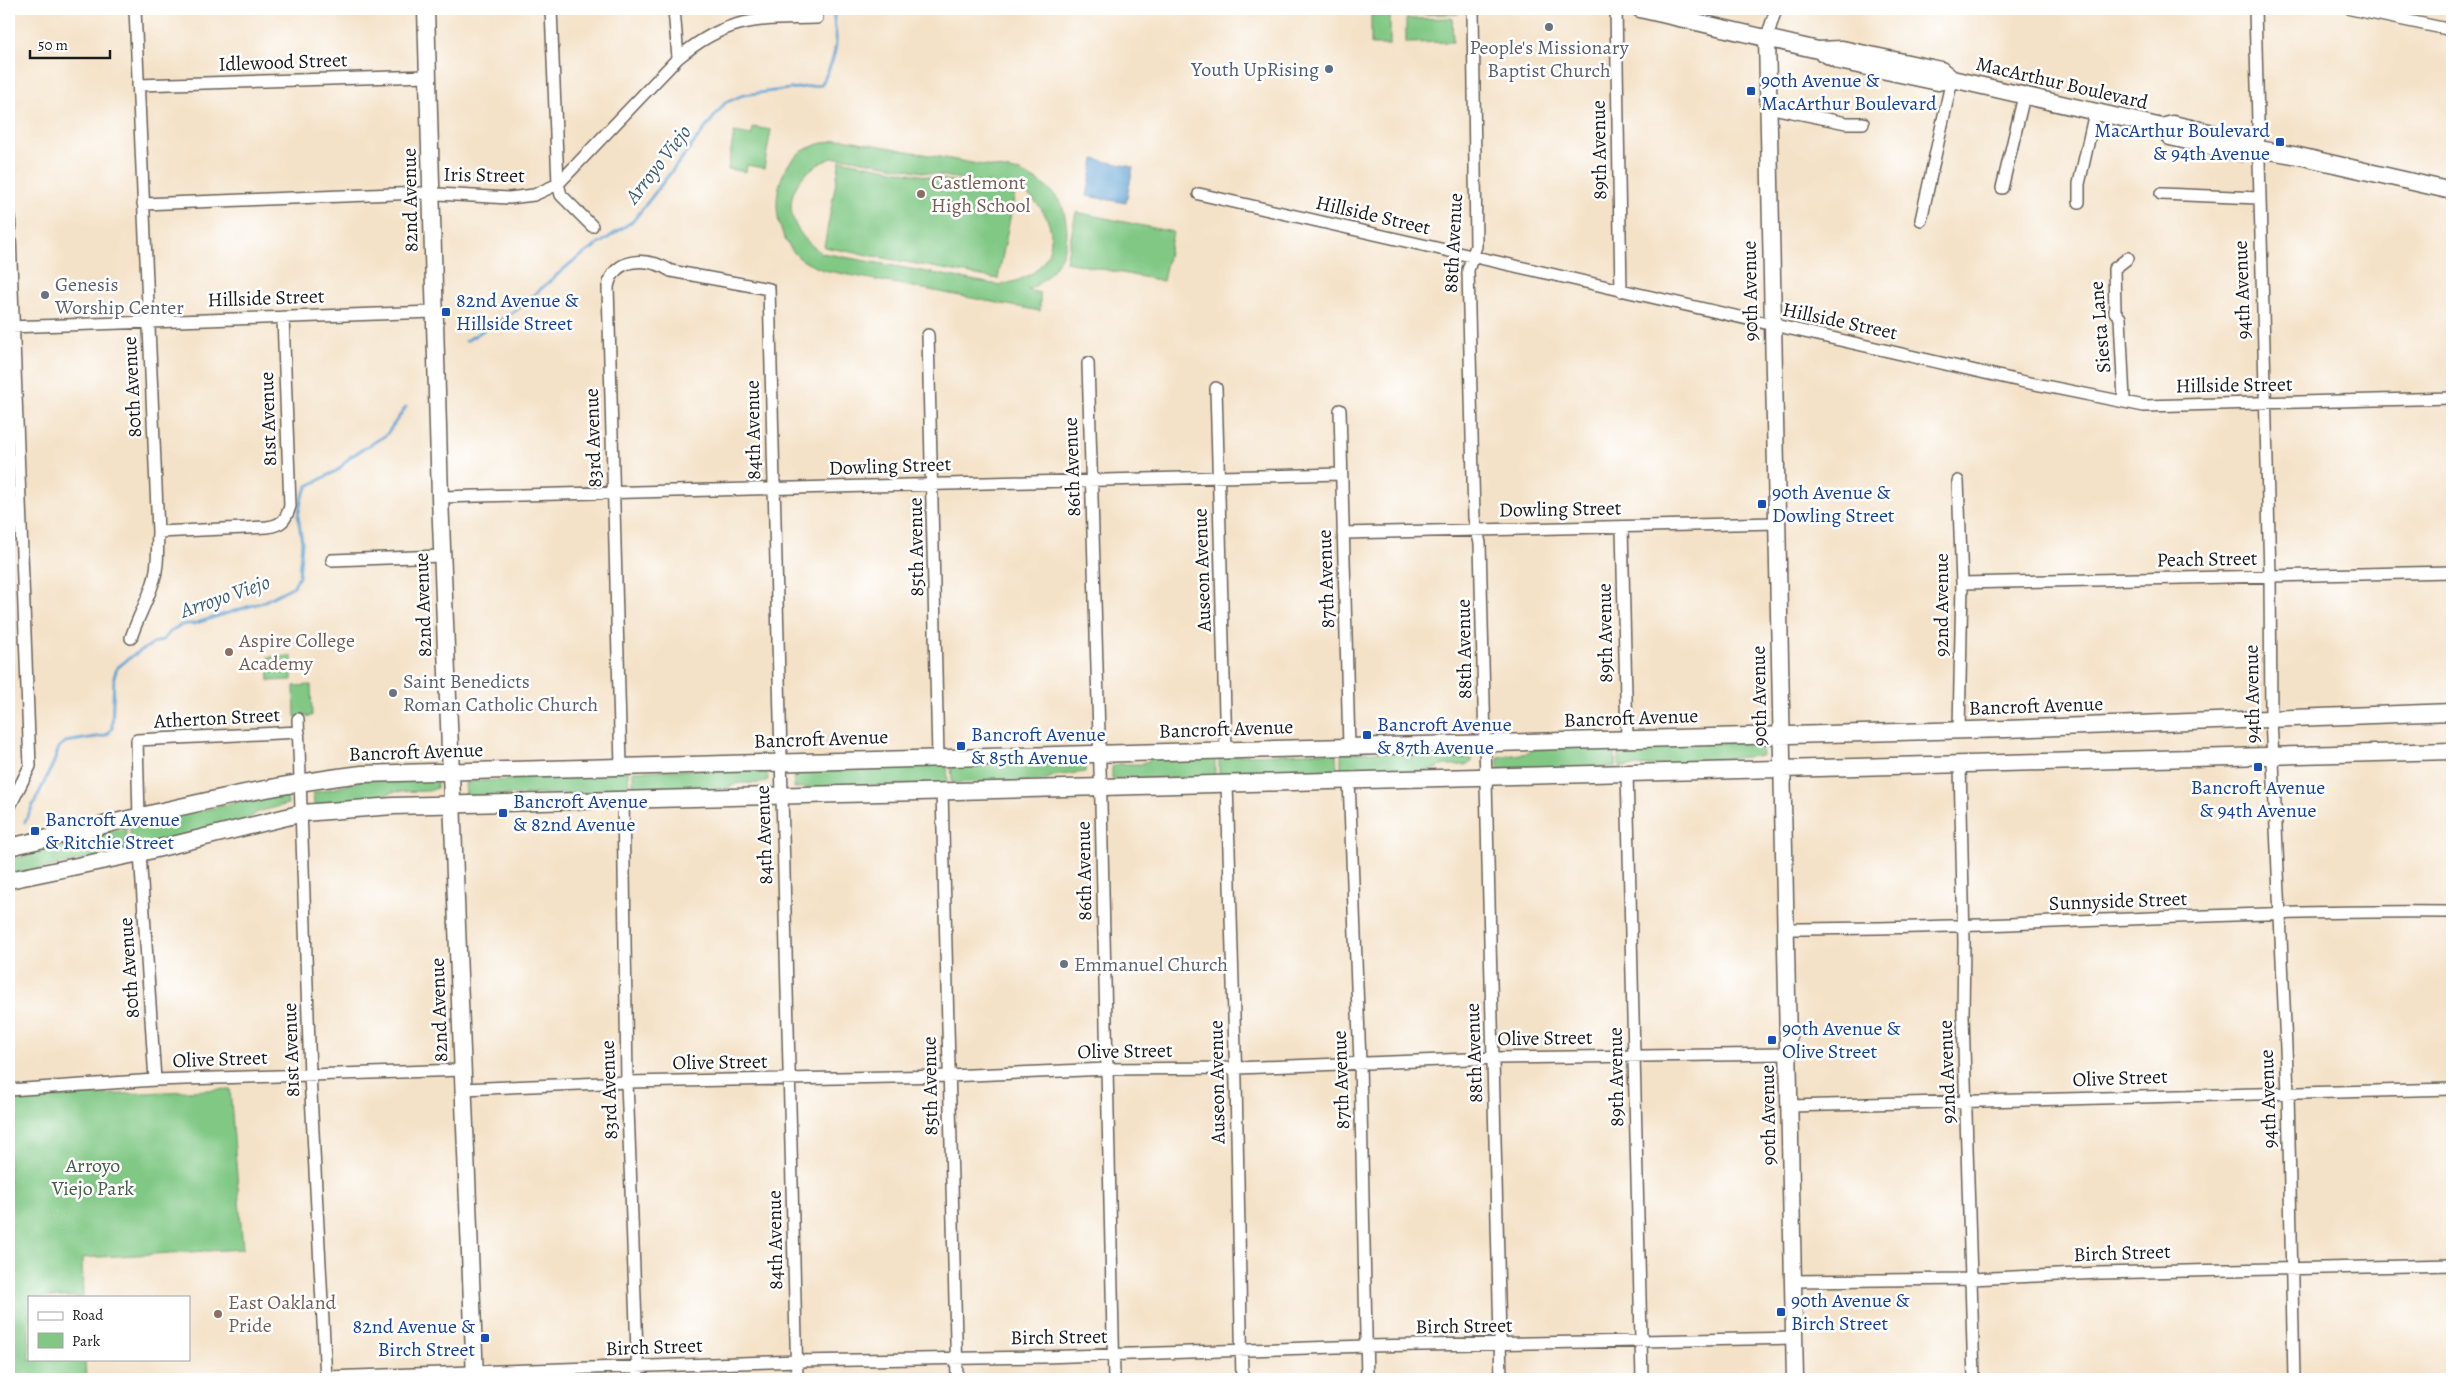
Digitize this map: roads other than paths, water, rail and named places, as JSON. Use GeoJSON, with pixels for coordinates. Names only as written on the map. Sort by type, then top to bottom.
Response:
{"type":"FeatureCollection","features":[{"type":"Feature","properties":{"kind":"main road","name":"82nd Avenue"},"geometry":{"type":"LineString","coordinates":[[426,9],[442,556],[475,1376]]}},
{"type":"Feature","properties":{"kind":"main road","name":"MacArthur Boulevard"},"geometry":{"type":"LineString","coordinates":[[1640,9],[1818,50],[1842,49],[1941,70],[1952,80],[2162,127],[2173,124],[2245,140],[2258,149],[2304,157],[2452,191]]}},
{"type":"Feature","properties":{"kind":"main road","name":"90th Avenue"},"geometry":{"type":"LineString","coordinates":[[1768,37],[1772,326],[1795,1379]]}},
{"type":"Feature","properties":{"kind":"main road","name":"Bancroft Avenue"},"geometry":{"type":"LineString","coordinates":[[9,847],[233,794],[302,781],[362,774],[1959,730],[2271,717],[2452,712]]}},
{"type":"Feature","properties":{"kind":"main road"},"geometry":{"type":"LineString","coordinates":[[9,880],[140,854],[303,813],[392,806],[2452,751]]}},
{"type":"Feature","properties":{"kind":"street","name":"80th Avenue"},"geometry":{"type":"LineString","coordinates":[[132,638],[138,616],[153,583],[157,564],[158,532],[135,9]]}},
{"type":"Feature","properties":{"kind":"street"},"geometry":{"type":"LineString","coordinates":[[551,9],[558,184],[561,195],[592,226]]}},
{"type":"Feature","properties":{"kind":"street"},"geometry":{"type":"LineString","coordinates":[[674,9],[678,58]]}},
{"type":"Feature","properties":{"kind":"street","name":"88th Avenue"},"geometry":{"type":"LineString","coordinates":[[1473,9],[1476,246],[1468,270],[1474,518],[1480,543],[1501,1379]]}},
{"type":"Feature","properties":{"kind":"street","name":"89th Avenue"},"geometry":{"type":"LineString","coordinates":[[1616,9],[1621,290]]}},
{"type":"Feature","properties":{"kind":"street","name":"94th Avenue"},"geometry":{"type":"LineString","coordinates":[[2255,9],[2258,198],[2270,576],[2272,756],[2278,914],[2288,1092],[2294,1379]]}},
{"type":"Feature","properties":{"kind":"street"},"geometry":{"type":"LineString","coordinates":[[2351,9],[2452,30]]}},
{"type":"Feature","properties":{"kind":"street","name":"90th Avenue"},"geometry":{"type":"LineString","coordinates":[[1768,37],[1775,10]]}},
{"type":"Feature","properties":{"kind":"street","name":"Iris Street"},"geometry":{"type":"LineString","coordinates":[[143,204],[431,193],[522,198],[534,195],[558,184],[678,58],[697,42],[718,31],[756,19],[817,18]]}},
{"type":"Feature","properties":{"kind":"street","name":"Idlewood Street"},"geometry":{"type":"LineString","coordinates":[[138,86],[428,76]]}},
{"type":"Feature","properties":{"kind":"street"},"geometry":{"type":"LineString","coordinates":[[1921,220],[1952,80]]}},
{"type":"Feature","properties":{"kind":"street"},"geometry":{"type":"LineString","coordinates":[[2002,188],[2024,96]]}},
{"type":"Feature","properties":{"kind":"street"},"geometry":{"type":"LineString","coordinates":[[1768,108],[1846,123],[1863,123]]}},
{"type":"Feature","properties":{"kind":"street"},"geometry":{"type":"LineString","coordinates":[[2079,202],[2079,184],[2095,112]]}},
{"type":"Feature","properties":{"kind":"street","name":"Hillside Street"},"geometry":{"type":"LineString","coordinates":[[1199,194],[1772,326],[2020,381],[2124,400],[2144,406],[2452,398]]}},
{"type":"Feature","properties":{"kind":"street"},"geometry":{"type":"LineString","coordinates":[[2161,194],[2258,198]]}},
{"type":"Feature","properties":{"kind":"street"},"geometry":{"type":"LineString","coordinates":[[9,209],[11,327],[30,766],[9,808]]}},
{"type":"Feature","properties":{"kind":"street","name":"Siesta Lane"},"geometry":{"type":"LineString","coordinates":[[2124,400],[2120,318],[2115,312],[2114,269],[2128,258]]}},
{"type":"Feature","properties":{"kind":"street","name":"83rd Avenue"},"geometry":{"type":"LineString","coordinates":[[621,766],[608,287],[614,271],[629,262],[637,261],[671,271],[768,289]]}},
{"type":"Feature","properties":{"kind":"street","name":"84th Avenue"},"geometry":{"type":"LineString","coordinates":[[768,289],[797,1379]]}},
{"type":"Feature","properties":{"kind":"street","name":"Hillside Street"},"geometry":{"type":"LineString","coordinates":[[11,327],[434,312]]}},
{"type":"Feature","properties":{"kind":"street","name":"81st Avenue"},"geometry":{"type":"LineString","coordinates":[[158,532],[278,526],[286,519],[290,506],[283,317]]}},
{"type":"Feature","properties":{"kind":"street","name":"85th Avenue"},"geometry":{"type":"LineString","coordinates":[[928,335],[938,757]]}},
{"type":"Feature","properties":{"kind":"street","name":"86th Avenue"},"geometry":{"type":"LineString","coordinates":[[1088,362],[1101,787],[1114,1379]]}},
{"type":"Feature","properties":{"kind":"street","name":"Auseon Avenue"},"geometry":{"type":"LineString","coordinates":[[1216,388],[1226,750]]}},
{"type":"Feature","properties":{"kind":"street","name":"87th Avenue"},"geometry":{"type":"LineString","coordinates":[[1340,410],[1349,747]]}},
{"type":"Feature","properties":{"kind":"street","name":"Dowling Street"},"geometry":{"type":"LineString","coordinates":[[440,497],[1341,474]]}},
{"type":"Feature","properties":{"kind":"street","name":"92nd Avenue"},"geometry":{"type":"LineString","coordinates":[[1958,481],[1962,583],[1959,730]]}},
{"type":"Feature","properties":{"kind":"street","name":"Dowling Street"},"geometry":{"type":"LineString","coordinates":[[1343,534],[1777,523]]}},
{"type":"Feature","properties":{"kind":"street","name":"89th Avenue"},"geometry":{"type":"LineString","coordinates":[[1622,527],[1627,739]]}},
{"type":"Feature","properties":{"kind":"street"},"geometry":{"type":"LineString","coordinates":[[332,560],[442,556]]}},
{"type":"Feature","properties":{"kind":"street","name":"Peach Street"},"geometry":{"type":"LineString","coordinates":[[1962,583],[2452,572]]}},
{"type":"Feature","properties":{"kind":"street","name":"81st Avenue"},"geometry":{"type":"LineString","coordinates":[[298,719],[302,781],[310,1075],[326,1378]]}},
{"type":"Feature","properties":{"kind":"street","name":"Atherton Street"},"geometry":{"type":"LineString","coordinates":[[139,817],[137,740],[299,732]]}},
{"type":"Feature","properties":{"kind":"street","name":"92nd Avenue"},"geometry":{"type":"LineString","coordinates":[[1960,764],[1964,926],[1963,1015],[1974,1379]]}},
{"type":"Feature","properties":{"kind":"street","name":"89th Avenue"},"geometry":{"type":"LineString","coordinates":[[1627,773],[1642,1379]]}},
{"type":"Feature","properties":{"kind":"street","name":"87th Avenue"},"geometry":{"type":"LineString","coordinates":[[1349,780],[1360,1063],[1367,1379]]}},
{"type":"Feature","properties":{"kind":"street","name":"Auseon Avenue"},"geometry":{"type":"LineString","coordinates":[[1227,784],[1236,1068],[1242,1379]]}},
{"type":"Feature","properties":{"kind":"street","name":"85th Avenue"},"geometry":{"type":"LineString","coordinates":[[942,791],[957,1379]]}},
{"type":"Feature","properties":{"kind":"street","name":"83rd Avenue"},"geometry":{"type":"LineString","coordinates":[[623,799],[627,1082],[638,1379]]}},
{"type":"Feature","properties":{"kind":"street","name":"80th Avenue"},"geometry":{"type":"LineString","coordinates":[[140,854],[155,1080]]}},
{"type":"Feature","properties":{"kind":"street","name":"Sunnyside Street"},"geometry":{"type":"LineString","coordinates":[[1786,929],[1964,926],[2378,911],[2452,912]]}},
{"type":"Feature","properties":{"kind":"street","name":"Olive Street"},"geometry":{"type":"LineString","coordinates":[[463,1089],[627,1082],[948,1076],[1107,1068],[1236,1068],[1494,1058],[1788,1054]]}},
{"type":"Feature","properties":{"kind":"street","name":"Olive Street"},"geometry":{"type":"LineString","coordinates":[[9,1090],[155,1080],[462,1070]]}},
{"type":"Feature","properties":{"kind":"street","name":"Olive Street"},"geometry":{"type":"LineString","coordinates":[[1789,1106],[2452,1089]]}},
{"type":"Feature","properties":{"kind":"street","name":"Birch Street"},"geometry":{"type":"LineString","coordinates":[[1793,1281],[1971,1280],[2100,1273],[2452,1265]]}},
{"type":"Feature","properties":{"kind":"street","name":"Birch Street"},"geometry":{"type":"LineString","coordinates":[[326,1378],[475,1376],[638,1366],[797,1361],[1366,1346],[1794,1338]]}},
{"type":"Feature","properties":{"kind":"water"},"geometry":{"type":"Polygon","coordinates":[[[1094,159],[1133,167],[1126,203],[1087,196],[1094,159]]]}},
{"type":"Feature","properties":{"kind":"waterway","name":"Arroyo Viejo"},"geometry":{"type":"LineString","coordinates":[[466,341],[515,311],[572,262],[633,221],[725,103],[743,95],[821,85],[834,56],[836,36],[834,9]]}},
{"type":"Feature","properties":{"kind":"waterway","name":"Arroyo Viejo"},"geometry":{"type":"LineString","coordinates":[[25,822],[54,762],[59,747],[65,742],[103,736],[108,734],[112,728],[114,677],[117,668],[132,656],[163,640],[172,630],[180,626],[193,624],[263,602],[294,586],[299,576],[302,542],[298,516],[302,497],[308,486],[338,470],[350,457],[386,435],[406,407]]}},
{"type":"Feature","properties":{"kind":"place","name":"People's Missionary Baptist Church"},"geometry":{"type":"Point","coordinates":[1549,27]}},
{"type":"Feature","properties":{"kind":"place","name":"Youth UpRising"},"geometry":{"type":"Point","coordinates":[1329,69]}},
{"type":"Feature","properties":{"kind":"place","name":"90th Avenue & MacArthur Boulevard"},"geometry":{"type":"Point","coordinates":[1751,91]}},
{"type":"Feature","properties":{"kind":"place","name":"MacArthur Boulevard & 94th Avenue"},"geometry":{"type":"Point","coordinates":[2280,142]}},
{"type":"Feature","properties":{"kind":"place","name":"Castlemont High School"},"geometry":{"type":"Point","coordinates":[921,194]}},
{"type":"Feature","properties":{"kind":"place","name":"Genesis Worship Center"},"geometry":{"type":"Point","coordinates":[45,295]}},
{"type":"Feature","properties":{"kind":"place","name":"82nd Avenue & Hillside Street"},"geometry":{"type":"Point","coordinates":[446,312]}},
{"type":"Feature","properties":{"kind":"place","name":"90th Avenue & Dowling Street"},"geometry":{"type":"Point","coordinates":[1762,504]}},
{"type":"Feature","properties":{"kind":"place","name":"Aspire College Academy"},"geometry":{"type":"Point","coordinates":[229,652]}},
{"type":"Feature","properties":{"kind":"place","name":"Saint Benedicts Roman Catholic Church"},"geometry":{"type":"Point","coordinates":[393,693]}},
{"type":"Feature","properties":{"kind":"place","name":"Bancroft Avenue & 87th Avenue"},"geometry":{"type":"Point","coordinates":[1367,735]}},
{"type":"Feature","properties":{"kind":"place","name":"Bancroft Avenue & 85th Avenue"},"geometry":{"type":"Point","coordinates":[961,746]}},
{"type":"Feature","properties":{"kind":"place","name":"Bancroft Avenue & 94th Avenue"},"geometry":{"type":"Point","coordinates":[2258,767]}},
{"type":"Feature","properties":{"kind":"place","name":"Bancroft Avenue & 82nd Avenue"},"geometry":{"type":"Point","coordinates":[503,813]}},
{"type":"Feature","properties":{"kind":"place","name":"Bancroft Avenue & Ritchie Street"},"geometry":{"type":"Point","coordinates":[35,831]}},
{"type":"Feature","properties":{"kind":"place","name":"Emmanuel Church"},"geometry":{"type":"Point","coordinates":[1064,964]}},
{"type":"Feature","properties":{"kind":"place","name":"90th Avenue & Olive Street"},"geometry":{"type":"Point","coordinates":[1772,1040]}},
{"type":"Feature","properties":{"kind":"place","name":"90th Avenue & Birch Street"},"geometry":{"type":"Point","coordinates":[1781,1312]}},
{"type":"Feature","properties":{"kind":"place","name":"East Oakland Pride"},"geometry":{"type":"Point","coordinates":[218,1314]}},
{"type":"Feature","properties":{"kind":"place","name":"82nd Avenue & Birch Street"},"geometry":{"type":"Point","coordinates":[485,1338]}},
{"type":"Feature","properties":{"kind":"park label","name":"Arroyo Viejo Park"},"geometry":{"type":"Point","coordinates":[93,1176]}}]}
